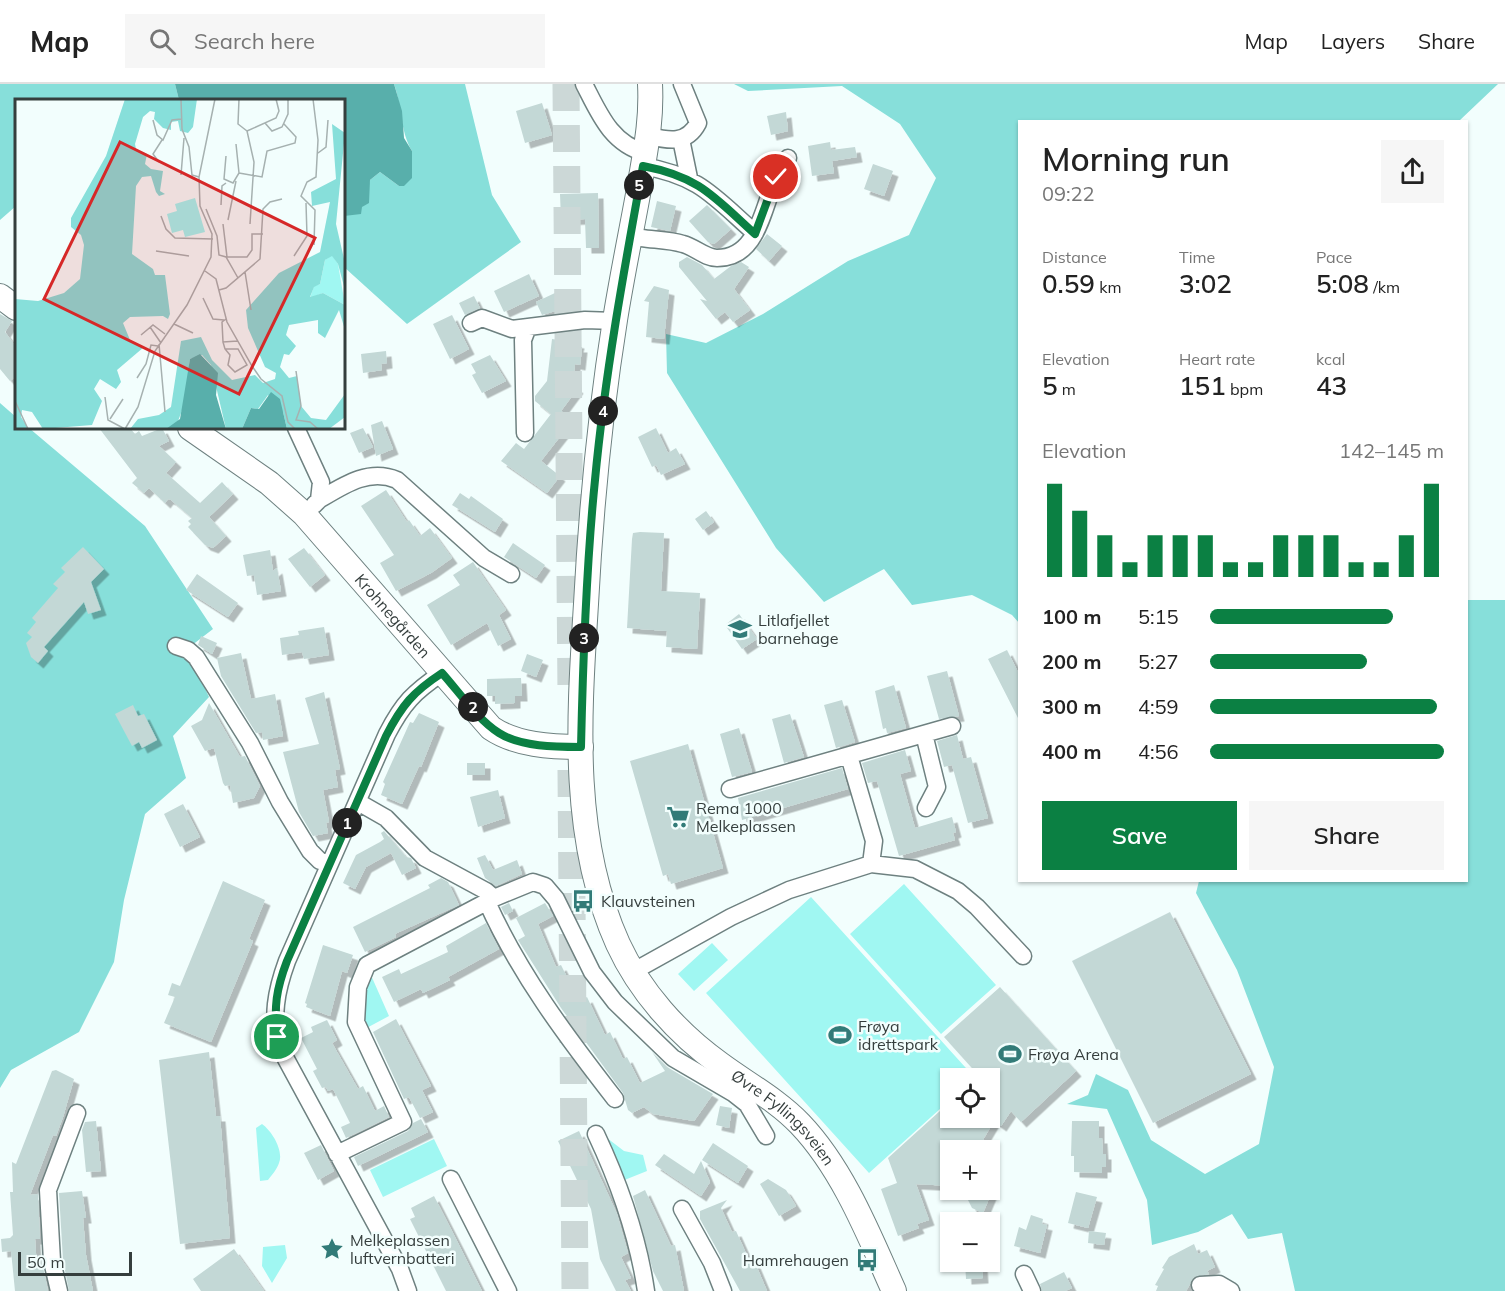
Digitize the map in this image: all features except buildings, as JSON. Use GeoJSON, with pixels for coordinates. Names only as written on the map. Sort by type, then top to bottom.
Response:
{"type":"FeatureCollection","features":[{"type":"Feature","properties":{"kind":"main road","name":"Øvre Fyllingsveien"},"geometry":{"type":"LineString","coordinates":[[650,84],[646,152],[615,321],[594,491],[582,679],[581,747],[590,851],[610,925],[651,998],[688,1038],[719,1064],[777,1103],[812,1139],[845,1190],[894,1291]]}},
{"type":"Feature","properties":{"kind":"main road"},"geometry":{"type":"LineString","coordinates":[[0,296],[15,307]]}},
{"type":"Feature","properties":{"kind":"main road","name":"Krohnegården"},"geometry":{"type":"LineString","coordinates":[[191,429],[269,483],[312,507],[442,673],[491,728],[502,735],[553,746],[581,747]]}},
{"type":"Feature","properties":{"kind":"street"},"geometry":{"type":"LineString","coordinates":[[584,84],[615,136],[634,150],[646,152],[713,194],[755,234]]}},
{"type":"Feature","properties":{"kind":"street"},"geometry":{"type":"LineString","coordinates":[[646,152],[693,133],[698,123],[685,91]]}},
{"type":"Feature","properties":{"kind":"street"},"geometry":{"type":"LineString","coordinates":[[681,139],[689,178]]}},
{"type":"Feature","properties":{"kind":"street"},"geometry":{"type":"LineString","coordinates":[[642,238],[685,244],[717,258],[742,251],[755,234],[780,168],[788,158]]}},
{"type":"Feature","properties":{"kind":"street"},"geometry":{"type":"LineString","coordinates":[[471,323],[482,318],[506,328],[585,320],[615,321]]}},
{"type":"Feature","properties":{"kind":"street"},"geometry":{"type":"LineString","coordinates":[[525,433],[523,340],[528,327]]}},
{"type":"Feature","properties":{"kind":"street"},"geometry":{"type":"LineString","coordinates":[[296,429],[321,482],[312,507]]}},
{"type":"Feature","properties":{"kind":"street"},"geometry":{"type":"LineString","coordinates":[[312,507],[368,475],[385,475],[397,480],[484,558],[511,574]]}},
{"type":"Feature","properties":{"kind":"street"},"geometry":{"type":"LineString","coordinates":[[176,646],[196,657],[250,743],[280,802],[310,851],[320,861],[329,863]]}},
{"type":"Feature","properties":{"kind":"street"},"geometry":{"type":"LineString","coordinates":[[408,1291],[400,1269],[280,1048],[274,1009],[280,979],[329,863],[400,708],[413,693],[442,673]]}},
{"type":"Feature","properties":{"kind":"street"},"geometry":{"type":"LineString","coordinates":[[730,789],[952,726]]}},
{"type":"Feature","properties":{"kind":"street"},"geometry":{"type":"LineString","coordinates":[[924,734],[937,787],[926,808]]}},
{"type":"Feature","properties":{"kind":"street"},"geometry":{"type":"LineString","coordinates":[[849,756],[874,841],[871,864]]}},
{"type":"Feature","properties":{"kind":"street"},"geometry":{"type":"LineString","coordinates":[[358,802],[386,818],[425,858],[486,891],[510,950],[536,994],[615,1099]]}},
{"type":"Feature","properties":{"kind":"street"},"geometry":{"type":"LineString","coordinates":[[634,971],[731,917],[789,890],[871,864],[915,869],[958,891],[977,907],[1023,956]]}},
{"type":"Feature","properties":{"kind":"street","name":"Øvre Fyllingsveien"},"geometry":{"type":"LineString","coordinates":[[490,900],[533,882],[545,886],[556,899],[592,972],[615,1002],[673,1058],[733,1093],[747,1104],[766,1136]]}},
{"type":"Feature","properties":{"kind":"street"},"geometry":{"type":"LineString","coordinates":[[337,1154],[403,1122],[356,1023],[358,987],[367,965],[490,900]]}},
{"type":"Feature","properties":{"kind":"street"},"geometry":{"type":"LineString","coordinates":[[59,1291],[52,1261],[48,1190],[77,1113]]}},
{"type":"Feature","properties":{"kind":"street"},"geometry":{"type":"LineString","coordinates":[[597,1134],[611,1167],[630,1225],[645,1291]]}},
{"type":"Feature","properties":{"kind":"street"},"geometry":{"type":"LineString","coordinates":[[450,1179],[508,1291]]}},
{"type":"Feature","properties":{"kind":"street"},"geometry":{"type":"LineString","coordinates":[[682,1209],[712,1263],[723,1291]]}},
{"type":"Feature","properties":{"kind":"street"},"geometry":{"type":"LineString","coordinates":[[1024,1274],[1032,1291]]}},
{"type":"Feature","properties":{"kind":"street"},"geometry":{"type":"LineString","coordinates":[[1200,1285],[1219,1284],[1231,1291]]}},
{"type":"Feature","properties":{"kind":"shaded area"},"geometry":{"type":"Polygon","coordinates":[[[0,84],[175,84],[179,99],[15,99],[15,207],[0,220],[0,84]]]}},
{"type":"Feature","properties":{"kind":"shaded area"},"geometry":{"type":"Polygon","coordinates":[[[175,84],[394,84],[402,111],[404,138],[412,151],[412,178],[404,186],[399,186],[380,172],[370,180],[369,203],[362,207],[361,214],[345,216],[345,99],[179,99],[175,84]]]}},
{"type":"Feature","properties":{"kind":"shaded area"},"geometry":{"type":"Polygon","coordinates":[[[394,84],[465,84],[492,195],[521,242],[407,324],[345,268],[345,214],[362,207],[370,180],[380,172],[399,186],[412,151],[405,135],[394,84]]]}},
{"type":"Feature","properties":{"kind":"shaded area"},"geometry":{"type":"Polygon","coordinates":[[[734,84],[1498,84],[1460,120],[1018,120],[1018,622],[1012,615],[972,595],[912,605],[884,569],[824,602],[776,548],[667,373],[666,334],[706,343],[763,314],[848,261],[909,235],[936,178],[900,124],[842,86],[748,91],[734,84]]]}},
{"type":"Feature","properties":{"kind":"shaded area"},"geometry":{"type":"Polygon","coordinates":[[[0,403],[15,416],[15,429],[30,429],[145,526],[213,629],[187,649],[209,697],[173,736],[186,778],[145,814],[124,900],[114,962],[79,1032],[11,1070],[0,1088],[0,403]]]}},
{"type":"Feature","properties":{"kind":"shaded area"},"geometry":{"type":"Polygon","coordinates":[[[1468,600],[1505,600],[1505,1291],[1295,1291],[1282,1233],[1248,1239],[1232,1214],[1198,1232],[1152,1245],[1147,1200],[1107,1109],[1067,1104],[1088,1095],[1096,1074],[1128,1090],[1151,1140],[1205,1174],[1259,1144],[1274,1067],[1237,970],[1196,893],[1199,882],[1468,882],[1468,600]]]}},
{"type":"Feature","properties":{"kind":"shaded area"},"geometry":{"type":"Polygon","coordinates":[[[904,884],[996,985],[941,1034],[850,934],[904,884]]]}},
{"type":"Feature","properties":{"kind":"shaded area","name":"Frøya idrettspark"},"geometry":{"type":"Polygon","coordinates":[[[811,897],[966,1068],[940,1068],[940,1109],[869,1173],[706,993],[811,897]]]}},
{"type":"Feature","properties":{"kind":"shaded area"},"geometry":{"type":"Polygon","coordinates":[[[712,943],[728,960],[694,991],[678,974],[712,943]]]}},
{"type":"Feature","properties":{"kind":"shaded area"},"geometry":{"type":"Polygon","coordinates":[[[370,973],[389,1016],[361,1031],[363,985],[370,973]]]}},
{"type":"Feature","properties":{"kind":"shaded area"},"geometry":{"type":"Polygon","coordinates":[[[262,1124],[270,1131],[276,1142],[280,1158],[268,1180],[260,1181],[256,1128],[262,1124]]]}},
{"type":"Feature","properties":{"kind":"shaded area"},"geometry":{"type":"Polygon","coordinates":[[[607,1138],[624,1151],[643,1155],[647,1171],[622,1181],[604,1140],[607,1138]]]}},
{"type":"Feature","properties":{"kind":"shaded area"},"geometry":{"type":"Polygon","coordinates":[[[434,1139],[447,1166],[383,1197],[370,1170],[434,1139]]]}},
{"type":"Feature","properties":{"kind":"shaded area"},"geometry":{"type":"Polygon","coordinates":[[[285,1245],[287,1258],[272,1283],[262,1266],[263,1247],[285,1245]]]}},
{"type":"Feature","properties":{"kind":"tunnel"},"geometry":{"type":"LineString","coordinates":[[566,84],[571,696]]}},
{"type":"Feature","properties":{"kind":"tunnel"},"geometry":{"type":"LineString","coordinates":[[571,770],[575,1291]]}},
{"type":"Feature","properties":{"kind":"place","name":"Litlafjellet barnehage"},"geometry":{"type":"Point","coordinates":[740,629]}},
{"type":"Feature","properties":{"kind":"place","name":"Rema 1000 Melkeplassen"},"geometry":{"type":"Point","coordinates":[678,817]}},
{"type":"Feature","properties":{"kind":"place","name":"Klauvsteinen"},"geometry":{"type":"Point","coordinates":[583,901]}},
{"type":"Feature","properties":{"kind":"place","name":"Frøya idrettspark"},"geometry":{"type":"Point","coordinates":[840,1035]}},
{"type":"Feature","properties":{"kind":"place","name":"Frøya Arena"},"geometry":{"type":"Point","coordinates":[1010,1054]}},
{"type":"Feature","properties":{"kind":"place","name":"Melkeplassen luftvernbatteri"},"geometry":{"type":"Point","coordinates":[332,1249]}},
{"type":"Feature","properties":{"kind":"place","name":"Hamrehaugen"},"geometry":{"type":"Point","coordinates":[867,1260]}},
{"type":"Feature","properties":{"kind":"route"},"geometry":{"type":"LineString","coordinates":[[277,1037],[274,1009],[277,988],[287,961],[386,736],[400,708],[413,693],[442,673],[491,728],[502,735],[553,746],[581,747],[582,679],[595,480],[615,321],[643,166],[689,178],[713,194],[755,234],[776,177]]}}]}
